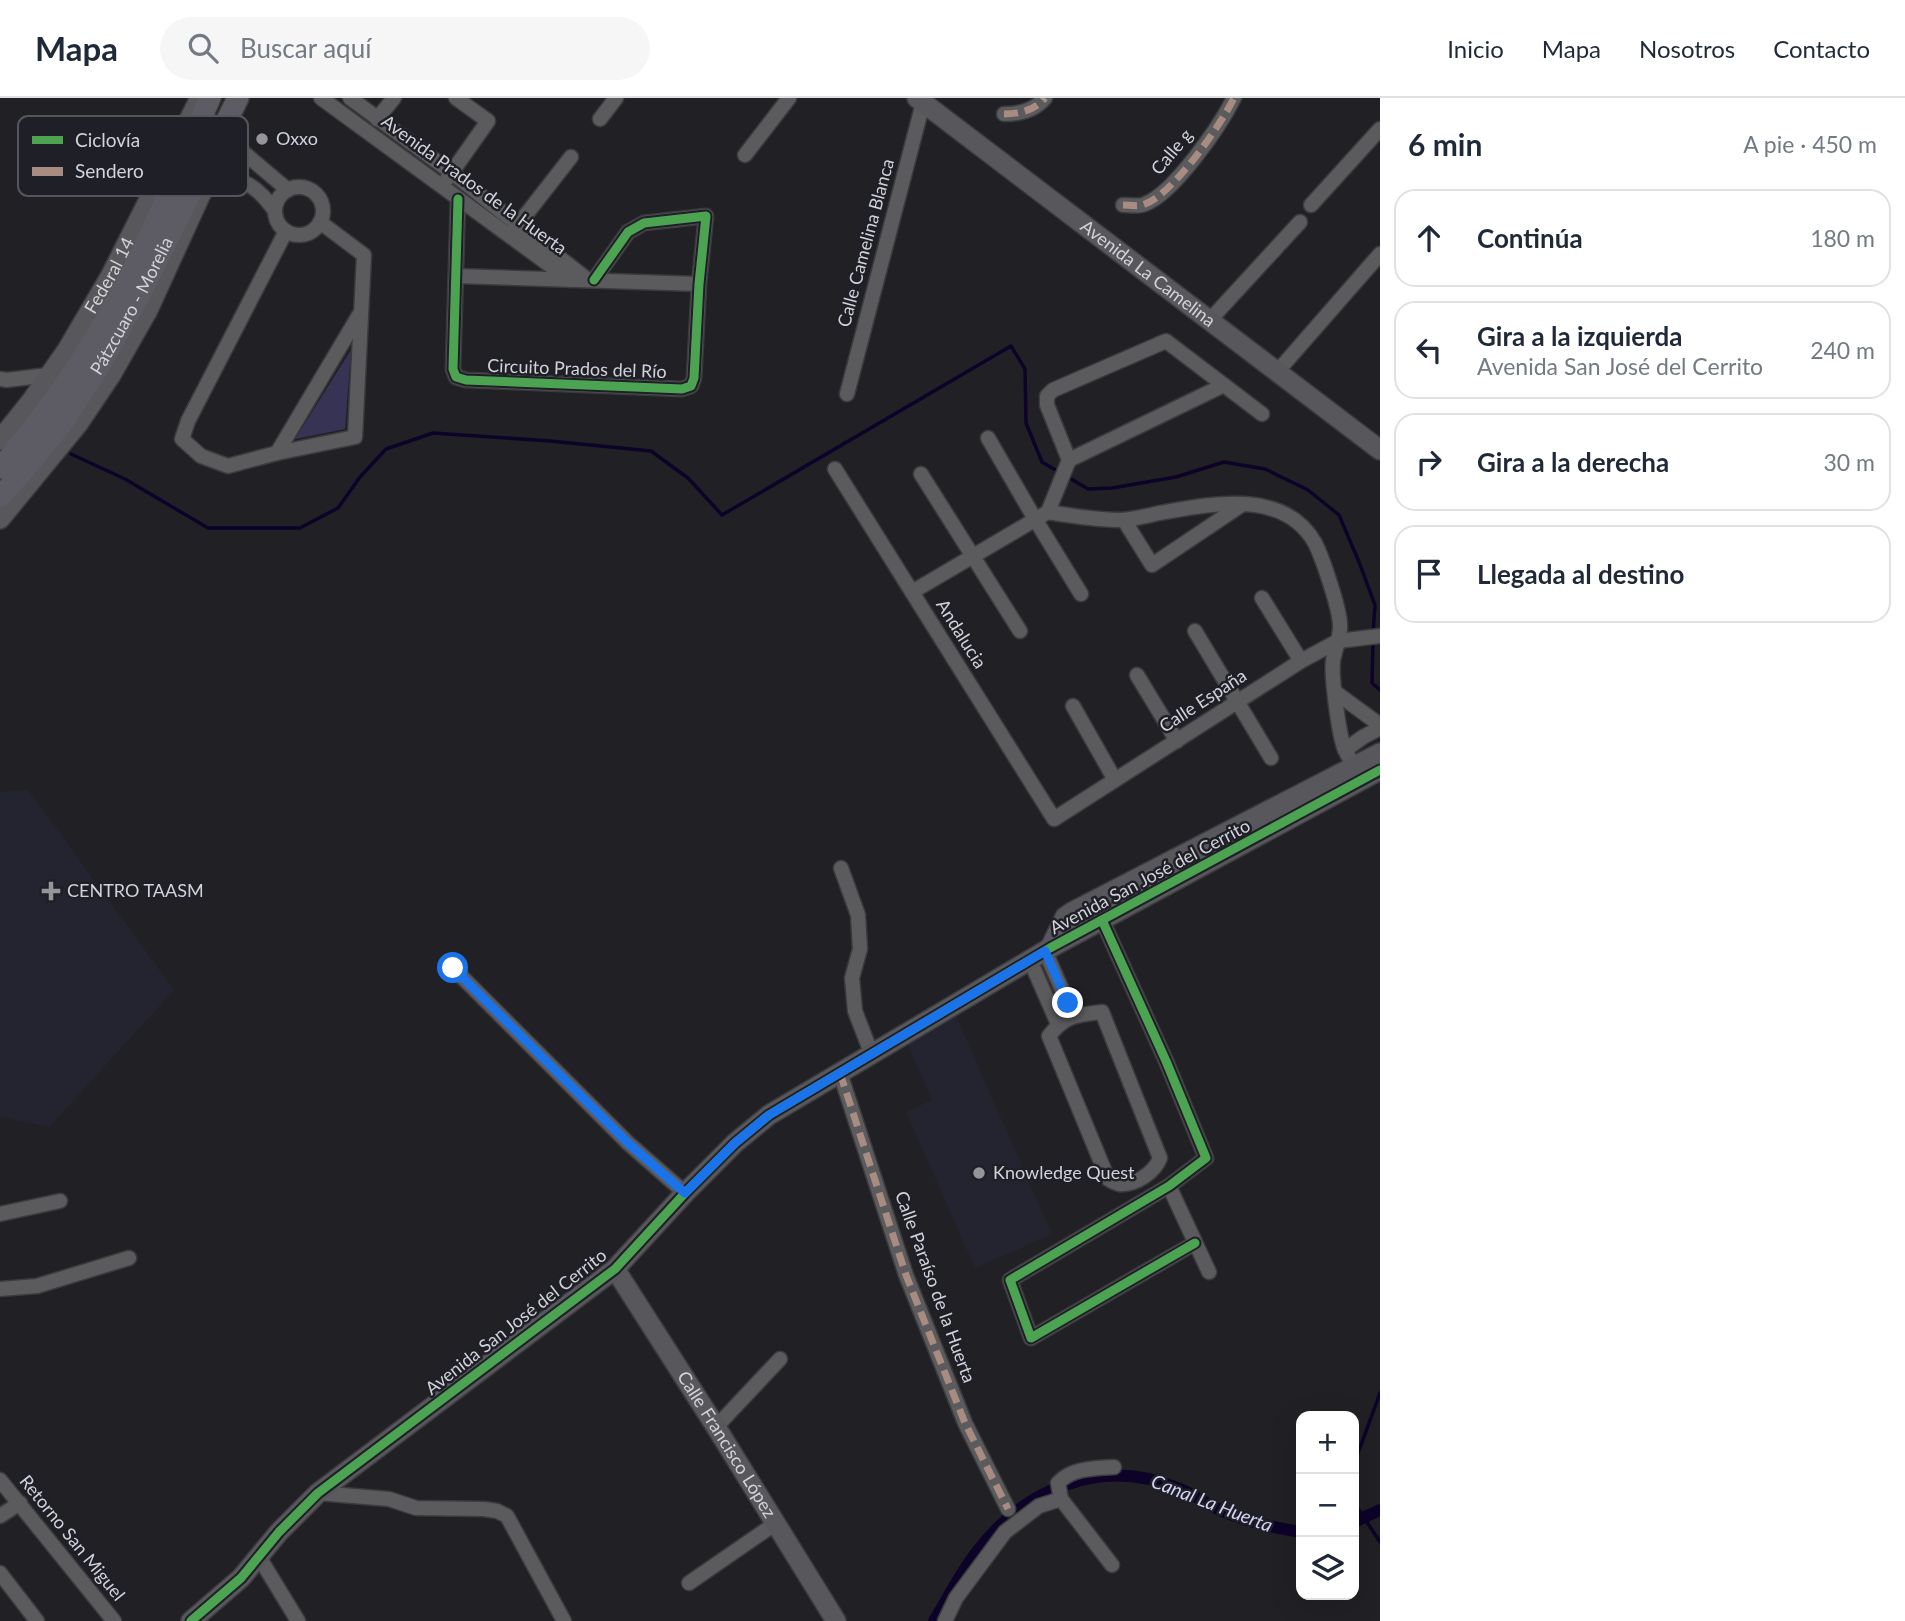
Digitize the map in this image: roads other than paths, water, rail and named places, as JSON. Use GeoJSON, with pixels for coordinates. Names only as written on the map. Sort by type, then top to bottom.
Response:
{"type":"FeatureCollection","features":[{"type":"Feature","properties":{"kind":"main road"},"geometry":{"type":"LineString","coordinates":[[202,116],[210,98]]}},
{"type":"Feature","properties":{"kind":"main road","name":"Pátzcuaro - Morelia"},"geometry":{"type":"LineString","coordinates":[[229,116],[237,100]]}},
{"type":"Feature","properties":{"kind":"main road"},"geometry":{"type":"LineString","coordinates":[[0,468],[55,416],[82,359],[110,313],[167,196]]}},
{"type":"Feature","properties":{"kind":"main road","name":"Pátzcuaro - Morelia"},"geometry":{"type":"LineString","coordinates":[[0,496],[26,468],[55,416],[99,367],[144,289],[190,196]]}},
{"type":"Feature","properties":{"kind":"street","name":"Federal 14"},"geometry":{"type":"LineString","coordinates":[[191,116],[200,98]]}},
{"type":"Feature","properties":{"kind":"street","name":"Avenida Prados de la Huerta"},"geometry":{"type":"LineString","coordinates":[[321,98],[458,199],[514,230],[570,279]]}},
{"type":"Feature","properties":{"kind":"street"},"geometry":{"type":"LineString","coordinates":[[349,98],[451,172],[514,230],[591,280]]}},
{"type":"Feature","properties":{"kind":"street"},"geometry":{"type":"LineString","coordinates":[[377,119],[394,98]]}},
{"type":"Feature","properties":{"kind":"street"},"geometry":{"type":"LineString","coordinates":[[442,186],[488,121],[456,98]]}},
{"type":"Feature","properties":{"kind":"street"},"geometry":{"type":"LineString","coordinates":[[600,119],[616,98]]}},
{"type":"Feature","properties":{"kind":"street"},"geometry":{"type":"LineString","coordinates":[[745,155],[789,98]]}},
{"type":"Feature","properties":{"kind":"street"},"geometry":{"type":"LineString","coordinates":[[1004,114],[1017,114],[1039,105],[1045,98]]}},
{"type":"Feature","properties":{"kind":"street","name":"Calle g"},"geometry":{"type":"LineString","coordinates":[[1123,205],[1143,206],[1157,198],[1194,161],[1234,98]]}},
{"type":"Feature","properties":{"kind":"street","name":"Avenida La Camelina"},"geometry":{"type":"LineString","coordinates":[[920,100],[1380,450]]}},
{"type":"Feature","properties":{"kind":"street","name":"Calle Camelina Blanca"},"geometry":{"type":"LineString","coordinates":[[847,394],[920,100]]}},
{"type":"Feature","properties":{"kind":"street"},"geometry":{"type":"LineString","coordinates":[[1311,205],[1380,128]]}},
{"type":"Feature","properties":{"kind":"street"},"geometry":{"type":"LineString","coordinates":[[248,157],[288,190]]}},
{"type":"Feature","properties":{"kind":"street"},"geometry":{"type":"LineString","coordinates":[[514,230],[571,157]]}},
{"type":"Feature","properties":{"kind":"street"},"geometry":{"type":"LineString","coordinates":[[248,184],[275,211],[280,226],[293,234],[309,233],[320,222],[323,208],[316,194],[302,187],[288,190],[281,195],[276,202],[275,211]]}},
{"type":"Feature","properties":{"kind":"street","name":"Federal 14"},"geometry":{"type":"LineString","coordinates":[[0,440],[67,350],[111,275],[151,196]]}},
{"type":"Feature","properties":{"kind":"street"},"geometry":{"type":"LineString","coordinates":[[0,519],[78,424],[111,375],[148,310],[201,196]]}},
{"type":"Feature","properties":{"kind":"street","name":"Circuito Prados del Río"},"geometry":{"type":"LineString","coordinates":[[458,199],[453,369],[456,377],[466,380],[682,389],[691,386],[694,377],[706,216],[644,223],[628,232],[591,280]]}},
{"type":"Feature","properties":{"kind":"street"},"geometry":{"type":"LineString","coordinates":[[286,231],[181,439],[201,456],[228,466],[355,436],[364,255],[320,222]]}},
{"type":"Feature","properties":{"kind":"street"},"geometry":{"type":"LineString","coordinates":[[1209,321],[1300,222]]}},
{"type":"Feature","properties":{"kind":"street"},"geometry":{"type":"LineString","coordinates":[[1277,372],[1380,254]]}},
{"type":"Feature","properties":{"kind":"street"},"geometry":{"type":"LineString","coordinates":[[457,276],[699,284]]}},
{"type":"Feature","properties":{"kind":"street"},"geometry":{"type":"LineString","coordinates":[[277,453],[360,312]]}},
{"type":"Feature","properties":{"kind":"street"},"geometry":{"type":"LineString","coordinates":[[912,592],[1041,515],[1057,493],[1068,464],[1047,405],[1047,396],[1053,390],[1166,341],[1262,414]]}},
{"type":"Feature","properties":{"kind":"street"},"geometry":{"type":"LineString","coordinates":[[0,379],[48,375]]}},
{"type":"Feature","properties":{"kind":"street"},"geometry":{"type":"LineString","coordinates":[[1068,464],[1224,384]]}},
{"type":"Feature","properties":{"kind":"street"},"geometry":{"type":"LineString","coordinates":[[988,439],[1041,515],[1082,594]]}},
{"type":"Feature","properties":{"kind":"street","name":"Andalucia"},"geometry":{"type":"LineString","coordinates":[[835,469],[1054,819]]}},
{"type":"Feature","properties":{"kind":"street"},"geometry":{"type":"LineString","coordinates":[[921,474],[1020,631]]}},
{"type":"Feature","properties":{"kind":"street"},"geometry":{"type":"LineString","coordinates":[[1041,515],[1124,520],[1206,505],[1243,504],[1269,507],[1294,517],[1314,542],[1339,615],[1340,626],[1333,674],[1340,735],[1362,766]]}},
{"type":"Feature","properties":{"kind":"street"},"geometry":{"type":"LineString","coordinates":[[1124,520],[1152,565],[1243,504]]}},
{"type":"Feature","properties":{"kind":"street"},"geometry":{"type":"LineString","coordinates":[[1262,598],[1301,661]]}},
{"type":"Feature","properties":{"kind":"street"},"geometry":{"type":"LineString","coordinates":[[1195,631],[1271,758]]}},
{"type":"Feature","properties":{"kind":"street","name":"Calle España"},"geometry":{"type":"LineString","coordinates":[[1054,819],[1301,661],[1338,641],[1380,636]]}},
{"type":"Feature","properties":{"kind":"street"},"geometry":{"type":"LineString","coordinates":[[1137,675],[1177,741]]}},
{"type":"Feature","properties":{"kind":"street"},"geometry":{"type":"LineString","coordinates":[[1335,692],[1380,727],[1363,737],[1362,766]]}},
{"type":"Feature","properties":{"kind":"street"},"geometry":{"type":"LineString","coordinates":[[1073,706],[1115,780]]}},
{"type":"Feature","properties":{"kind":"street","name":"Avenida San José del Cerrito"},"geometry":{"type":"LineString","coordinates":[[191,1621],[241,1578],[279,1532],[318,1493],[615,1269],[735,1143],[769,1115],[1380,753]]}},
{"type":"Feature","properties":{"kind":"street","name":"Avenida San José del Cerrito"},"geometry":{"type":"LineString","coordinates":[[1042,953],[1065,917],[1072,912],[1362,766]]}},
{"type":"Feature","properties":{"kind":"street"},"geometry":{"type":"LineString","coordinates":[[841,868],[858,915],[860,949],[852,978],[855,1012],[872,1055]]}},
{"type":"Feature","properties":{"kind":"street"},"geometry":{"type":"LineString","coordinates":[[1072,912],[1069,918],[1070,927],[1082,931]]}},
{"type":"Feature","properties":{"kind":"street"},"geometry":{"type":"LineString","coordinates":[[1102,920],[1161,1049],[1206,1158],[1169,1186],[1010,1280],[1031,1338],[1195,1242]]}},
{"type":"Feature","properties":{"kind":"street"},"geometry":{"type":"LineString","coordinates":[[1042,953],[1073,1016]]}},
{"type":"Feature","properties":{"kind":"street"},"geometry":{"type":"LineString","coordinates":[[1042,953],[1058,1024]]}},
{"type":"Feature","properties":{"kind":"street"},"geometry":{"type":"LineString","coordinates":[[453,968],[628,1143],[685,1193]]}},
{"type":"Feature","properties":{"kind":"street"},"geometry":{"type":"LineString","coordinates":[[1102,1013],[1160,1158],[1157,1167],[1139,1180],[1119,1184],[1108,1179],[1049,1036],[1058,1024],[1073,1016],[1102,1013]]}},
{"type":"Feature","properties":{"kind":"street","name":"Calle Paraíso de la Huerta"},"geometry":{"type":"LineString","coordinates":[[840,1073],[906,1275],[965,1423],[1008,1509]]}},
{"type":"Feature","properties":{"kind":"street"},"geometry":{"type":"LineString","coordinates":[[1169,1186],[1209,1272]]}},
{"type":"Feature","properties":{"kind":"street"},"geometry":{"type":"LineString","coordinates":[[0,1214],[60,1201]]}},
{"type":"Feature","properties":{"kind":"street"},"geometry":{"type":"LineString","coordinates":[[0,1289],[37,1286],[129,1258]]}},
{"type":"Feature","properties":{"kind":"street","name":"Calle Francisco López"},"geometry":{"type":"LineString","coordinates":[[615,1269],[836,1621]]}},
{"type":"Feature","properties":{"kind":"street"},"geometry":{"type":"LineString","coordinates":[[716,1427],[780,1359]]}},
{"type":"Feature","properties":{"kind":"street"},"geometry":{"type":"LineString","coordinates":[[945,1621],[956,1598],[1005,1532],[1060,1491],[1064,1476],[1095,1468],[1114,1467]]}},
{"type":"Feature","properties":{"kind":"street","name":"Retorno San Miguel"},"geometry":{"type":"LineString","coordinates":[[0,1480],[114,1621]]}},
{"type":"Feature","properties":{"kind":"street"},"geometry":{"type":"LineString","coordinates":[[1060,1491],[1112,1565]]}},
{"type":"Feature","properties":{"kind":"street"},"geometry":{"type":"LineString","coordinates":[[318,1493],[389,1499],[416,1508],[484,1509],[507,1516],[564,1621]]}},
{"type":"Feature","properties":{"kind":"street"},"geometry":{"type":"LineString","coordinates":[[0,1516],[20,1503]]}},
{"type":"Feature","properties":{"kind":"street"},"geometry":{"type":"LineString","coordinates":[[689,1584],[776,1523]]}},
{"type":"Feature","properties":{"kind":"street"},"geometry":{"type":"LineString","coordinates":[[258,1557],[298,1621]]}},
{"type":"Feature","properties":{"kind":"street"},"geometry":{"type":"LineString","coordinates":[[0,1573],[37,1621]]}},
{"type":"Feature","properties":{"kind":"waterway"},"geometry":{"type":"LineString","coordinates":[[71,454],[125,479],[208,528],[300,528],[338,508],[360,477],[386,449],[433,433],[651,451],[688,478],[722,515],[1011,346],[1025,369],[1026,423],[1042,462],[1059,472]]}},
{"type":"Feature","properties":{"kind":"waterway"},"geometry":{"type":"LineString","coordinates":[[1066,476],[1088,489],[1112,488],[1176,477],[1224,462],[1265,469],[1308,490],[1339,515],[1375,605],[1373,633]]}},
{"type":"Feature","properties":{"kind":"waterway"},"geometry":{"type":"LineString","coordinates":[[1373,640],[1372,683],[1380,690]]}},
{"type":"Feature","properties":{"kind":"waterway"},"geometry":{"type":"LineString","coordinates":[[1380,1393],[1357,1456],[1357,1507],[1380,1542]]}},
{"type":"Feature","properties":{"kind":"waterway","name":"Canal La Huerta"},"geometry":{"type":"LineString","coordinates":[[934,1621],[970,1561],[995,1531],[1017,1511],[1066,1484],[1120,1476],[1149,1479],[1183,1490],[1240,1518],[1296,1531]]}},
{"type":"Feature","properties":{"kind":"waterway","name":"Canal La Huerta"},"geometry":{"type":"LineString","coordinates":[[1359,1520],[1380,1510]]}},
{"type":"Feature","properties":{"kind":"place","name":"Oxxo"},"geometry":{"type":"Point","coordinates":[262,139]}},
{"type":"Feature","properties":{"kind":"place","name":"CENTRO TAASM"},"geometry":{"type":"Point","coordinates":[51,891]}},
{"type":"Feature","properties":{"kind":"place","name":"Knowledge Quest"},"geometry":{"type":"Point","coordinates":[979,1173]}}]}
